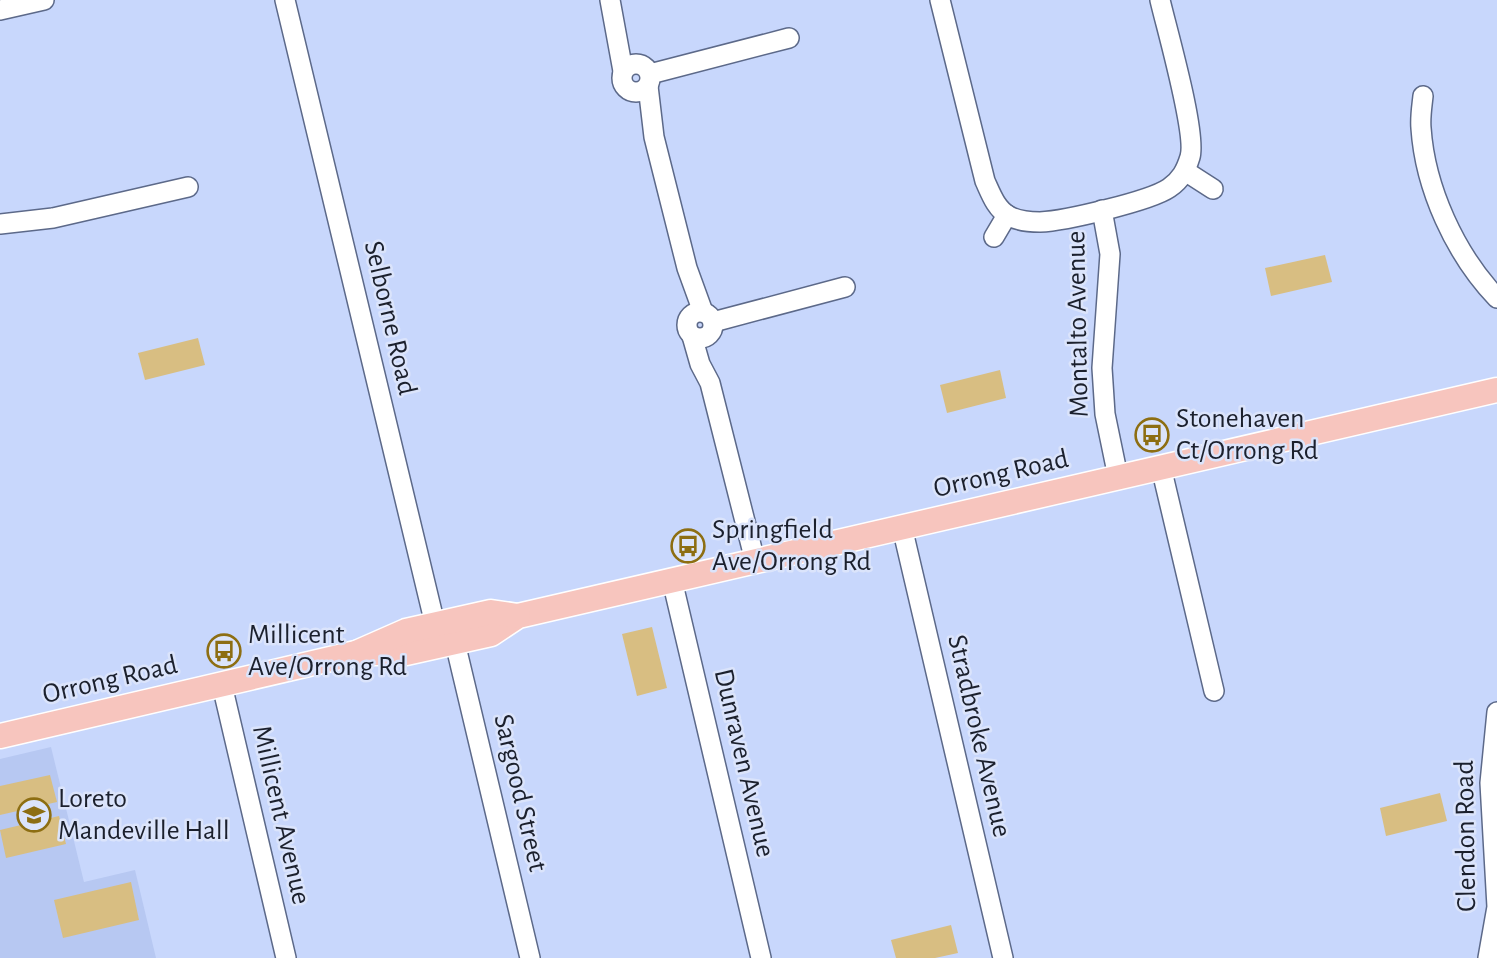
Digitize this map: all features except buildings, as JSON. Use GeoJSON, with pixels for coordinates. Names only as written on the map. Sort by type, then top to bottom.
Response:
{"type":"FeatureCollection","features":[{"type":"Feature","properties":{"kind":"main road","name":"Orrong Road"},"geometry":{"type":"LineString","coordinates":[[0,736],[356,653],[406,653],[445,633],[491,634],[518,616],[1497,390]]}},
{"type":"Feature","properties":{"kind":"street"},"geometry":{"type":"LineString","coordinates":[[0,10],[44,0]]}},
{"type":"Feature","properties":{"kind":"street","name":"Selborne Road"},"geometry":{"type":"LineString","coordinates":[[285,0],[432,612],[445,633]]}},
{"type":"Feature","properties":{"kind":"street"},"geometry":{"type":"LineString","coordinates":[[610,0],[625,79],[654,137]]}},
{"type":"Feature","properties":{"kind":"street"},"geometry":{"type":"LineString","coordinates":[[940,0],[985,181],[995,203],[1007,215],[994,237]]}},
{"type":"Feature","properties":{"kind":"street"},"geometry":{"type":"LineString","coordinates":[[1160,0],[1190,130],[1192,153],[1185,171],[1213,189]]}},
{"type":"Feature","properties":{"kind":"street"},"geometry":{"type":"LineString","coordinates":[[615,20],[628,36],[647,75],[654,137],[701,325],[710,383],[755,561]]}},
{"type":"Feature","properties":{"kind":"street"},"geometry":{"type":"LineString","coordinates":[[625,79],[630,64],[647,75],[789,38]]}},
{"type":"Feature","properties":{"kind":"street"},"geometry":{"type":"LineString","coordinates":[[1423,96],[1420,126],[1423,148],[1440,205],[1464,254],[1483,283],[1497,298]]}},
{"type":"Feature","properties":{"kind":"street","name":"Montalto Avenue"},"geometry":{"type":"LineString","coordinates":[[1007,215],[1024,221],[1042,222],[1102,210],[1158,194],[1176,183],[1185,171]]}},
{"type":"Feature","properties":{"kind":"street"},"geometry":{"type":"LineString","coordinates":[[0,224],[53,218],[188,187]]}},
{"type":"Feature","properties":{"kind":"street","name":"Montalto Avenue"},"geometry":{"type":"LineString","coordinates":[[1102,210],[1110,254],[1102,368],[1105,414],[1118,477]]}},
{"type":"Feature","properties":{"kind":"street"},"geometry":{"type":"LineString","coordinates":[[701,325],[845,287]]}},
{"type":"Feature","properties":{"kind":"street"},"geometry":{"type":"LineString","coordinates":[[1161,467],[1214,691]]}},
{"type":"Feature","properties":{"kind":"street","name":"Stradbroke Avenue"},"geometry":{"type":"LineString","coordinates":[[902,527],[1003,958]]}},
{"type":"Feature","properties":{"kind":"street","name":"Dunraven Avenue"},"geometry":{"type":"LineString","coordinates":[[672,580],[761,958]]}},
{"type":"Feature","properties":{"kind":"street","name":"Sargood Street"},"geometry":{"type":"LineString","coordinates":[[445,633],[457,651],[530,958]]}},
{"type":"Feature","properties":{"kind":"street","name":"Millicent Avenue"},"geometry":{"type":"LineString","coordinates":[[222,685],[286,958]]}},
{"type":"Feature","properties":{"kind":"street","name":"Clendon Road"},"geometry":{"type":"LineString","coordinates":[[1488,958],[1497,907],[1490,783],[1497,712]]}},
{"type":"Feature","properties":{"kind":"shaded area"},"geometry":{"type":"Polygon","coordinates":[[[1325,255],[1332,282],[1271,296],[1265,268],[1325,255]]]}},
{"type":"Feature","properties":{"kind":"shaded area"},"geometry":{"type":"Polygon","coordinates":[[[198,338],[205,365],[145,380],[138,353],[198,338]]]}},
{"type":"Feature","properties":{"kind":"shaded area"},"geometry":{"type":"Polygon","coordinates":[[[1000,370],[1006,398],[947,413],[940,385],[1000,370]]]}},
{"type":"Feature","properties":{"kind":"shaded area"},"geometry":{"type":"Polygon","coordinates":[[[652,627],[667,688],[637,696],[622,634],[652,627]]]}},
{"type":"Feature","properties":{"kind":"shaded area","name":"Loreto Mandeville Hall"},"geometry":{"type":"Polygon","coordinates":[[[51,747],[84,882],[135,870],[156,958],[0,958],[0,759],[51,747]]]}},
{"type":"Feature","properties":{"kind":"shaded area"},"geometry":{"type":"Polygon","coordinates":[[[50,775],[57,802],[0,815],[0,786],[50,775]]]}},
{"type":"Feature","properties":{"kind":"shaded area"},"geometry":{"type":"Polygon","coordinates":[[[1440,793],[1447,821],[1386,836],[1380,808],[1440,793]]]}},
{"type":"Feature","properties":{"kind":"shaded area"},"geometry":{"type":"Polygon","coordinates":[[[59,816],[66,844],[6,858],[0,830],[59,816]]]}},
{"type":"Feature","properties":{"kind":"shaded area"},"geometry":{"type":"Polygon","coordinates":[[[131,882],[139,920],[63,938],[54,900],[131,882]]]}},
{"type":"Feature","properties":{"kind":"shaded area"},"geometry":{"type":"Polygon","coordinates":[[[951,925],[958,953],[935,958],[896,958],[891,940],[951,925]]]}},
{"type":"Feature","properties":{"kind":"place","name":"Stonehaven Ct/Orrong Rd"},"geometry":{"type":"Point","coordinates":[1152,435]}},
{"type":"Feature","properties":{"kind":"place","name":"Springfield Ave/Orrong Rd"},"geometry":{"type":"Point","coordinates":[688,546]}},
{"type":"Feature","properties":{"kind":"place","name":"Millicent Ave/Orrong Rd"},"geometry":{"type":"Point","coordinates":[224,651]}},
{"type":"Feature","properties":{"kind":"place","name":"Loreto Mandeville Hall"},"geometry":{"type":"Point","coordinates":[34,815]}}]}
